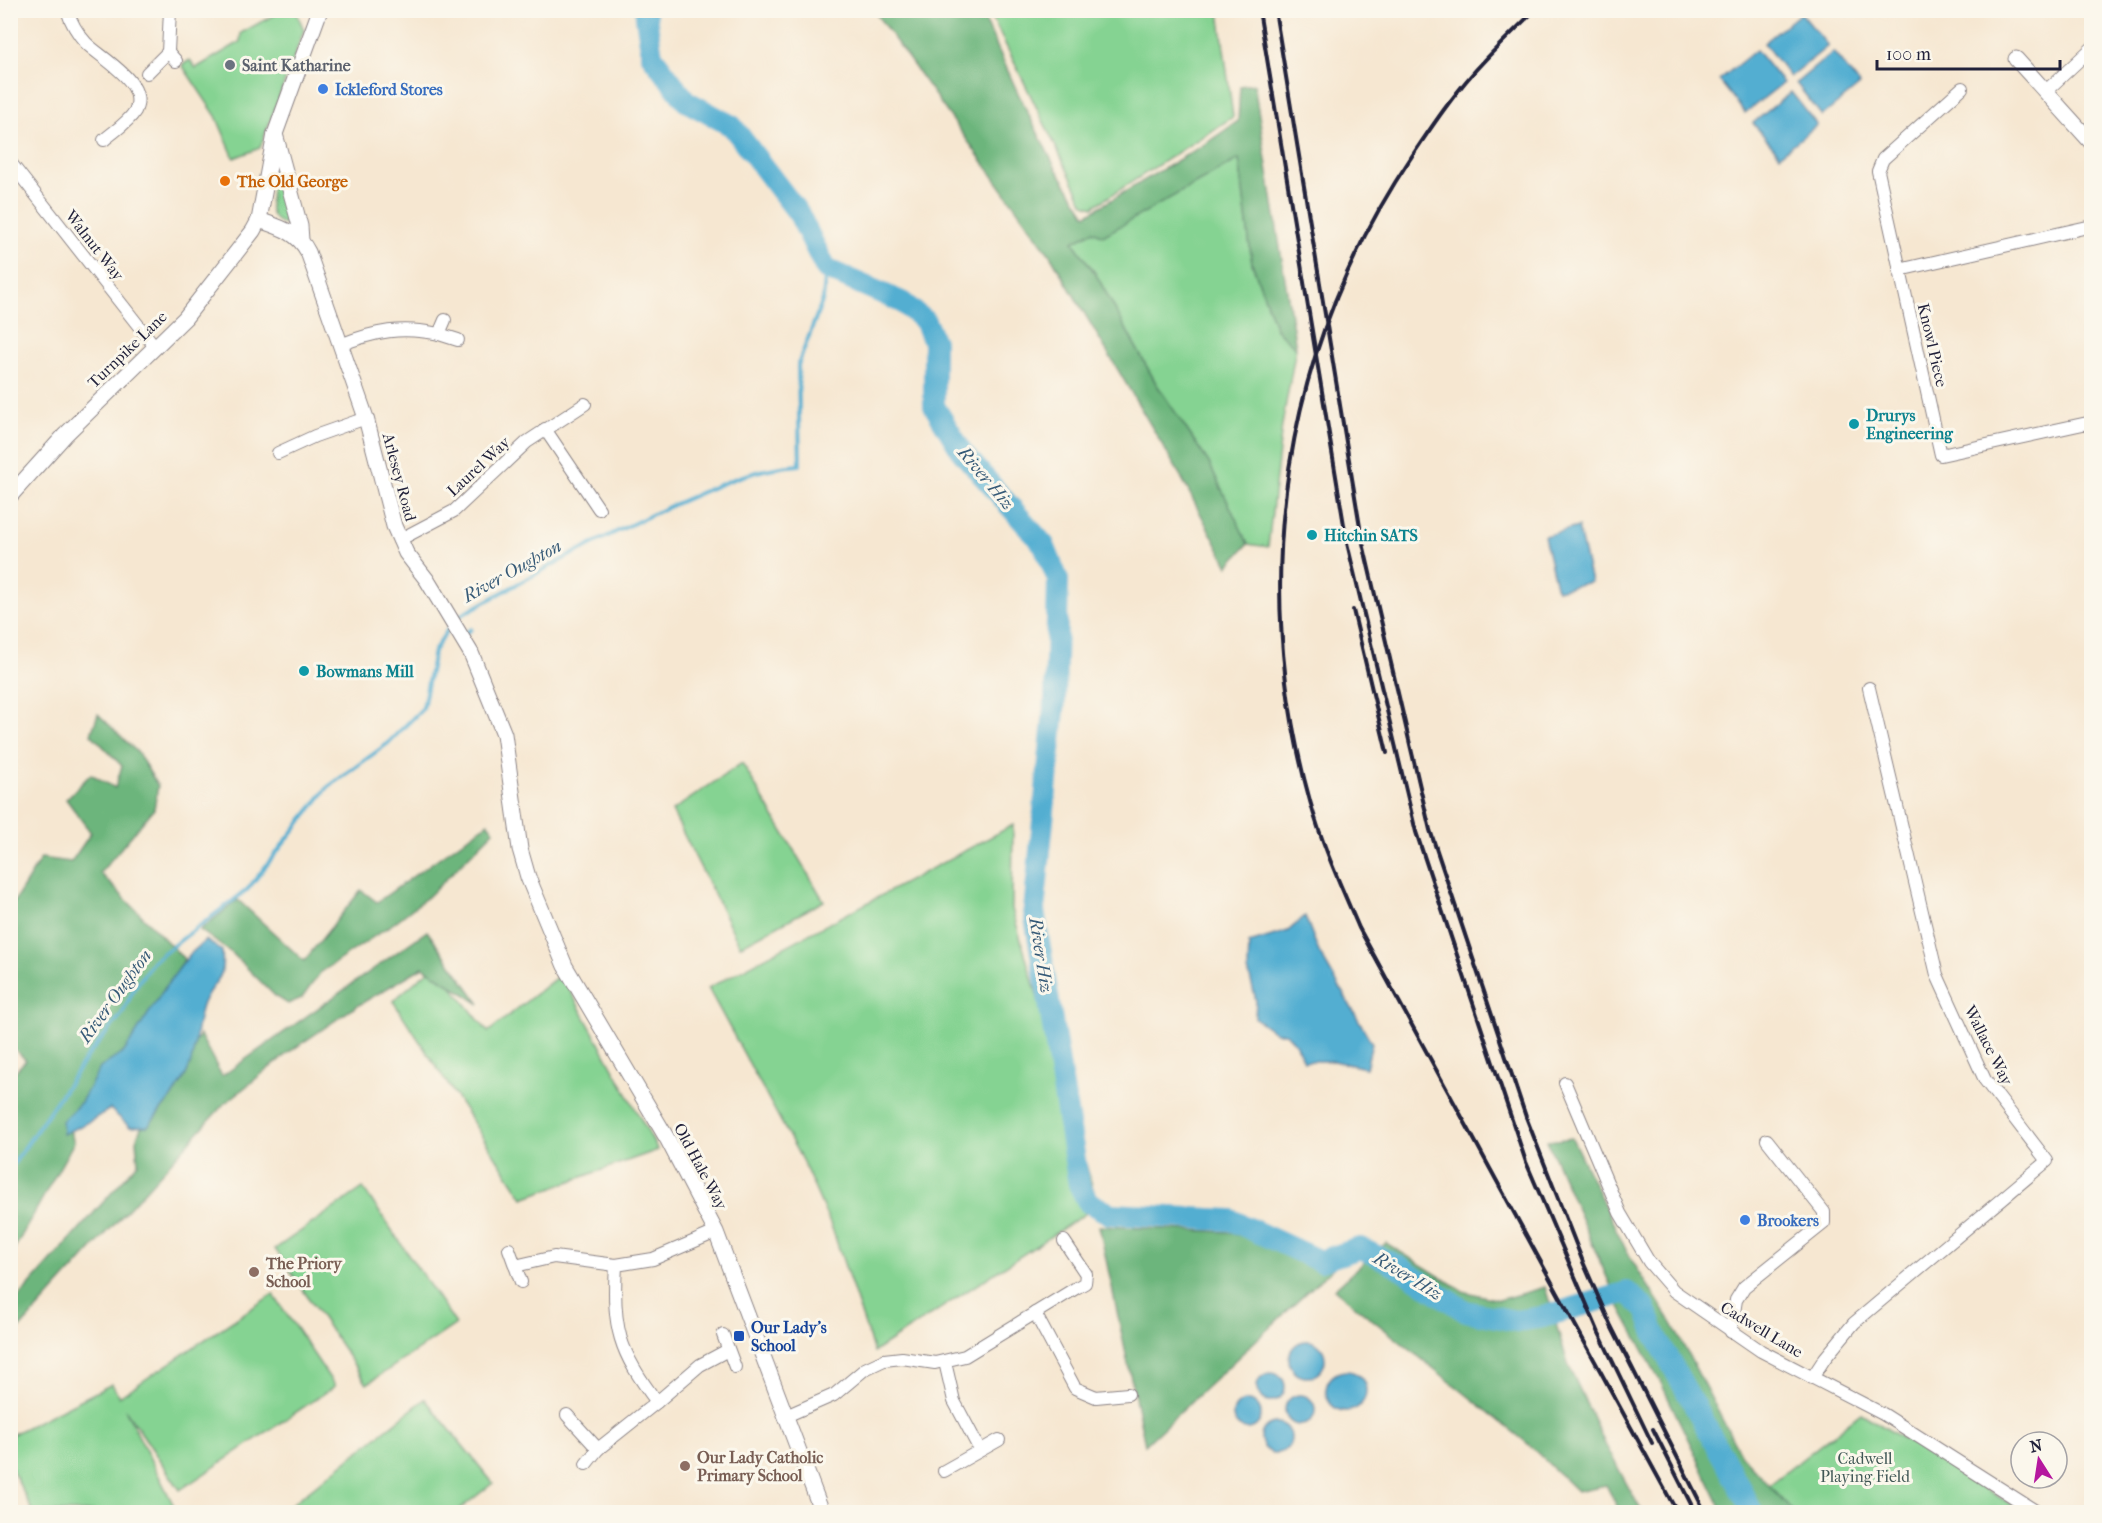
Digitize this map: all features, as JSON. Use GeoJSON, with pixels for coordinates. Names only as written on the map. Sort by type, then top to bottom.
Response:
{"type":"FeatureCollection","features":[{"type":"Feature","properties":{"kind":"street"},"geometry":{"type":"LineString","coordinates":[[67,10],[79,35],[125,76],[136,94],[137,105],[131,117],[104,140]]}},
{"type":"Feature","properties":{"kind":"street"},"geometry":{"type":"LineString","coordinates":[[147,73],[172,57],[170,10]]}},
{"type":"Feature","properties":{"kind":"street"},"geometry":{"type":"LineString","coordinates":[[300,240],[290,232],[259,220],[275,134],[320,10]]}},
{"type":"Feature","properties":{"kind":"street"},"geometry":{"type":"LineString","coordinates":[[2046,91],[2091,48]]}},
{"type":"Feature","properties":{"kind":"street"},"geometry":{"type":"LineString","coordinates":[[2016,58],[2091,143]]}},
{"type":"Feature","properties":{"kind":"street","name":"Knowl Piece"},"geometry":{"type":"LineString","coordinates":[[1962,88],[1879,166],[1899,270],[1941,454],[2091,422]]}},
{"type":"Feature","properties":{"kind":"street","name":"Arlesey Road"},"geometry":{"type":"LineString","coordinates":[[275,134],[300,226],[300,240],[308,252],[366,418],[389,513],[399,540],[471,653],[504,734],[520,849]]}},
{"type":"Feature","properties":{"kind":"street","name":"Walnut Way"},"geometry":{"type":"LineString","coordinates":[[10,162],[156,348]]}},
{"type":"Feature","properties":{"kind":"street","name":"Turnpike Lane"},"geometry":{"type":"LineString","coordinates":[[10,496],[65,435],[156,348],[222,273],[259,220]]}},
{"type":"Feature","properties":{"kind":"street"},"geometry":{"type":"LineString","coordinates":[[1899,270],[2091,226]]}},
{"type":"Feature","properties":{"kind":"street"},"geometry":{"type":"LineString","coordinates":[[439,334],[445,320]]}},
{"type":"Feature","properties":{"kind":"street"},"geometry":{"type":"LineString","coordinates":[[340,345],[387,330],[411,329],[458,340]]}},
{"type":"Feature","properties":{"kind":"street","name":"Laurel Way"},"geometry":{"type":"LineString","coordinates":[[399,540],[454,511],[492,474],[545,429],[585,404]]}},
{"type":"Feature","properties":{"kind":"street"},"geometry":{"type":"LineString","coordinates":[[278,453],[315,435],[366,418]]}},
{"type":"Feature","properties":{"kind":"street"},"geometry":{"type":"LineString","coordinates":[[545,429],[599,509]]}},
{"type":"Feature","properties":{"kind":"street","name":"Wallace Way"},"geometry":{"type":"LineString","coordinates":[[1812,1378],[1825,1358],[1861,1317],[2047,1161],[1985,1080],[1937,975],[1869,688]]}},
{"type":"Feature","properties":{"kind":"street","name":"Old Hale Way"},"geometry":{"type":"LineString","coordinates":[[520,849],[528,877],[565,966],[668,1140],[716,1232],[822,1512]]}},
{"type":"Feature","properties":{"kind":"street","name":"Cadwell Lane"},"geometry":{"type":"LineString","coordinates":[[1565,1083],[1620,1213],[1649,1262],[1674,1292],[1731,1332],[1892,1420],[2037,1512]]}},
{"type":"Feature","properties":{"kind":"street"},"geometry":{"type":"LineString","coordinates":[[1731,1332],[1736,1300],[1744,1287],[1824,1223],[1826,1219],[1824,1212],[1767,1140]]}},
{"type":"Feature","properties":{"kind":"street"},"geometry":{"type":"LineString","coordinates":[[515,1266],[554,1257],[616,1264],[653,1260],[716,1232]]}},
{"type":"Feature","properties":{"kind":"street"},"geometry":{"type":"LineString","coordinates":[[786,1416],[834,1395],[865,1369],[884,1360],[902,1358],[925,1363],[945,1362],[974,1351],[1085,1283],[1086,1274],[1065,1241]]}},
{"type":"Feature","properties":{"kind":"street"},"geometry":{"type":"LineString","coordinates":[[509,1249],[520,1282]]}},
{"type":"Feature","properties":{"kind":"street"},"geometry":{"type":"LineString","coordinates":[[616,1264],[615,1314],[620,1340],[635,1373],[657,1402]]}},
{"type":"Feature","properties":{"kind":"street"},"geometry":{"type":"LineString","coordinates":[[1035,1313],[1075,1388],[1096,1397],[1128,1394]]}},
{"type":"Feature","properties":{"kind":"street"},"geometry":{"type":"LineString","coordinates":[[723,1335],[735,1368]]}},
{"type":"Feature","properties":{"kind":"street"},"geometry":{"type":"LineString","coordinates":[[586,1464],[598,1449],[700,1365],[728,1350]]}},
{"type":"Feature","properties":{"kind":"street"},"geometry":{"type":"LineString","coordinates":[[945,1362],[954,1401],[980,1450]]}},
{"type":"Feature","properties":{"kind":"street"},"geometry":{"type":"LineString","coordinates":[[567,1415],[598,1449]]}},
{"type":"Feature","properties":{"kind":"street"},"geometry":{"type":"LineString","coordinates":[[944,1471],[999,1440]]}},
{"type":"Feature","properties":{"kind":"green space"},"geometry":{"type":"Polygon","coordinates":[[[281,11],[296,11],[304,30],[260,148],[234,158],[216,116],[182,65],[190,60],[196,68],[240,42],[241,33],[281,11]]]}},
{"type":"Feature","properties":{"kind":"green space"},"geometry":{"type":"Polygon","coordinates":[[[874,11],[981,11],[1055,167],[1086,215],[1205,144],[1238,121],[1240,86],[1254,84],[1296,348],[1276,329],[1252,263],[1239,159],[1103,236],[1093,231],[1073,242],[1095,273],[1157,385],[1209,463],[1248,544],[1228,566],[1179,473],[1050,255],[874,11]]]}},
{"type":"Feature","properties":{"kind":"green space"},"geometry":{"type":"Polygon","coordinates":[[[989,11],[1219,11],[1233,117],[1093,207],[1084,204],[989,11]]]}},
{"type":"Feature","properties":{"kind":"green space"},"geometry":{"type":"Polygon","coordinates":[[[1239,159],[1252,263],[1276,329],[1296,348],[1282,425],[1268,547],[1248,544],[1209,463],[1157,385],[1095,273],[1073,242],[1093,231],[1103,235],[1239,159]]]}},
{"type":"Feature","properties":{"kind":"green space"},"geometry":{"type":"Polygon","coordinates":[[[278,170],[292,223],[282,223],[272,213],[271,187],[274,172],[278,170]]]}},
{"type":"Feature","properties":{"kind":"green space"},"geometry":{"type":"Polygon","coordinates":[[[98,714],[138,753],[158,786],[154,809],[100,873],[184,959],[143,1039],[68,1125],[74,1142],[11,1255],[10,1077],[26,1060],[11,1046],[11,907],[41,858],[71,862],[91,833],[66,799],[91,774],[115,788],[122,766],[91,734],[98,714]]]}},
{"type":"Feature","properties":{"kind":"green space"},"geometry":{"type":"Polygon","coordinates":[[[742,763],[824,901],[740,946],[672,811],[742,763]]]}},
{"type":"Feature","properties":{"kind":"green space"},"geometry":{"type":"Polygon","coordinates":[[[488,823],[494,831],[430,895],[394,923],[320,973],[302,998],[288,1004],[275,996],[233,954],[200,930],[238,900],[304,961],[361,890],[377,902],[488,823]]]}},
{"type":"Feature","properties":{"kind":"green space"},"geometry":{"type":"Polygon","coordinates":[[[1013,825],[1012,909],[1097,1202],[1088,1212],[874,1352],[832,1228],[803,1162],[708,988],[1013,825]]]}},
{"type":"Feature","properties":{"kind":"green space"},"geometry":{"type":"Polygon","coordinates":[[[427,931],[480,1004],[423,967],[352,1009],[288,1053],[223,1105],[11,1338],[11,1306],[138,1163],[136,1140],[155,1093],[200,1035],[222,1076],[427,931]]]}},
{"type":"Feature","properties":{"kind":"green space"},"geometry":{"type":"Polygon","coordinates":[[[435,965],[488,1032],[561,974],[658,1150],[523,1198],[393,1001],[435,965]]]}},
{"type":"Feature","properties":{"kind":"green space"},"geometry":{"type":"Polygon","coordinates":[[[1572,1138],[1629,1256],[1670,1320],[1741,1455],[1794,1512],[1723,1512],[1661,1383],[1620,1307],[1547,1141],[1572,1138]]]}},
{"type":"Feature","properties":{"kind":"green space"},"geometry":{"type":"Polygon","coordinates":[[[363,1188],[456,1324],[367,1384],[275,1249],[363,1188]]]}},
{"type":"Feature","properties":{"kind":"green space"},"geometry":{"type":"Polygon","coordinates":[[[1099,1226],[1228,1232],[1338,1263],[1145,1445],[1099,1226]]]}},
{"type":"Feature","properties":{"kind":"green space"},"geometry":{"type":"Polygon","coordinates":[[[1386,1243],[1463,1291],[1499,1300],[1545,1287],[1568,1364],[1605,1444],[1642,1512],[1620,1512],[1606,1485],[1577,1491],[1527,1443],[1334,1289],[1386,1243]]]}},
{"type":"Feature","properties":{"kind":"green space"},"geometry":{"type":"Polygon","coordinates":[[[273,1294],[335,1386],[180,1490],[125,1409],[177,1512],[33,1512],[11,1467],[11,1435],[112,1384],[119,1397],[273,1294]]]}},
{"type":"Feature","properties":{"kind":"green space"},"geometry":{"type":"Polygon","coordinates":[[[425,1399],[493,1483],[456,1512],[282,1512],[425,1399]]]}},
{"type":"Feature","properties":{"kind":"green space","name":"Cadwell Playing Field"},"geometry":{"type":"Polygon","coordinates":[[[1861,1413],[2024,1512],[1794,1512],[1768,1486],[1861,1413]]]}},
{"type":"Feature","properties":{"kind":"water"},"geometry":{"type":"Polygon","coordinates":[[[1801,13],[1828,46],[1790,77],[1764,43],[1801,13]]]}},
{"type":"Feature","properties":{"kind":"water"},"geometry":{"type":"Polygon","coordinates":[[[1756,50],[1783,83],[1745,113],[1719,80],[1756,50]]]}},
{"type":"Feature","properties":{"kind":"water"},"geometry":{"type":"Polygon","coordinates":[[[1833,52],[1860,85],[1822,116],[1796,83],[1833,52]]]}},
{"type":"Feature","properties":{"kind":"water"},"geometry":{"type":"Polygon","coordinates":[[[1791,92],[1817,125],[1780,155],[1753,123],[1791,92]]]}},
{"type":"Feature","properties":{"kind":"water"},"geometry":{"type":"Polygon","coordinates":[[[1578,527],[1591,582],[1557,590],[1544,536],[1578,527]]]}},
{"type":"Feature","properties":{"kind":"water"},"geometry":{"type":"Polygon","coordinates":[[[1305,916],[1319,952],[1372,1043],[1366,1068],[1333,1061],[1304,1061],[1295,1043],[1286,1033],[1276,1033],[1255,1018],[1256,1000],[1248,970],[1249,943],[1288,931],[1305,916]]]}},
{"type":"Feature","properties":{"kind":"water"},"geometry":{"type":"Polygon","coordinates":[[[206,940],[222,951],[221,975],[208,993],[202,1007],[187,1073],[172,1097],[148,1126],[130,1127],[110,1109],[63,1134],[62,1121],[81,1102],[100,1068],[124,1052],[166,986],[190,954],[206,940]]]}},
{"type":"Feature","properties":{"kind":"water"},"geometry":{"type":"Polygon","coordinates":[[[1307,1341],[1320,1346],[1325,1359],[1320,1372],[1307,1377],[1294,1372],[1289,1359],[1294,1346],[1307,1341]]]}},
{"type":"Feature","properties":{"kind":"water"},"geometry":{"type":"Polygon","coordinates":[[[1346,1371],[1360,1377],[1366,1391],[1360,1405],[1346,1411],[1332,1405],[1326,1391],[1332,1377],[1346,1371]]]}},
{"type":"Feature","properties":{"kind":"water"},"geometry":{"type":"Polygon","coordinates":[[[1271,1373],[1281,1377],[1285,1387],[1281,1397],[1271,1401],[1261,1397],[1257,1387],[1261,1377],[1271,1373]]]}},
{"type":"Feature","properties":{"kind":"water"},"geometry":{"type":"Polygon","coordinates":[[[1300,1395],[1311,1399],[1315,1410],[1311,1421],[1300,1425],[1289,1421],[1285,1410],[1289,1399],[1300,1395]]]}},
{"type":"Feature","properties":{"kind":"water"},"geometry":{"type":"Polygon","coordinates":[[[1247,1401],[1257,1405],[1261,1415],[1257,1425],[1247,1429],[1237,1425],[1233,1415],[1237,1405],[1247,1401]]]}},
{"type":"Feature","properties":{"kind":"water"},"geometry":{"type":"Polygon","coordinates":[[[1276,1423],[1282,1424],[1290,1432],[1290,1444],[1282,1452],[1276,1453],[1270,1452],[1262,1444],[1261,1438],[1262,1432],[1270,1424],[1276,1423]]]}},
{"type":"Feature","properties":{"kind":"waterway","name":"River Hiz"},"geometry":{"type":"LineString","coordinates":[[645,10],[652,56],[686,101],[732,126],[799,214],[826,269],[902,302],[925,321],[934,342],[934,406],[962,452],[1044,545],[1058,580],[1055,700],[1034,911],[1079,1184],[1088,1202],[1110,1214],[1231,1220],[1320,1261],[1360,1248],[1396,1265],[1465,1311],[1516,1321],[1543,1317],[1627,1292],[1645,1308],[1656,1336],[1753,1512]]}},
{"type":"Feature","properties":{"kind":"waterway","name":"River Oughton"},"geometry":{"type":"LineString","coordinates":[[456,618],[591,544],[675,504],[750,474],[800,465],[798,365],[823,299],[826,269]]}},
{"type":"Feature","properties":{"kind":"waterway","name":"River Oughton"},"geometry":{"type":"LineString","coordinates":[[10,1169],[86,1058],[122,1014],[134,989],[153,961],[247,890],[328,787],[387,744],[423,708],[434,651],[450,626]]}},
{"type":"Feature","properties":{"kind":"waterway"},"geometry":{"type":"LineString","coordinates":[[464,634],[471,629]]}},
{"type":"Feature","properties":{"kind":"railway"},"geometry":{"type":"LineString","coordinates":[[1259,10],[1347,543],[1416,832],[1526,1162],[1599,1333],[1652,1443]]}},
{"type":"Feature","properties":{"kind":"railway"},"geometry":{"type":"LineString","coordinates":[[1275,10],[1362,539],[1430,830],[1526,1117],[1583,1262],[1611,1326],[1705,1512]]}},
{"type":"Feature","properties":{"kind":"railway"},"geometry":{"type":"LineString","coordinates":[[1535,10],[1475,71],[1455,94],[1429,131],[1368,230],[1333,307],[1307,386],[1289,467],[1281,549],[1282,633],[1291,717],[1310,801],[1326,849],[1359,928],[1677,1512]]}},
{"type":"Feature","properties":{"kind":"railway"},"geometry":{"type":"LineString","coordinates":[[1353,610],[1387,753]]}},
{"type":"Feature","properties":{"kind":"railway"},"geometry":{"type":"LineString","coordinates":[[1653,1429],[1695,1512]]}},
{"type":"Feature","properties":{"kind":"place","name":"Saint Katharine"},"geometry":{"type":"Point","coordinates":[230,65]}},
{"type":"Feature","properties":{"kind":"place","name":"Ickleford Stores"},"geometry":{"type":"Point","coordinates":[323,89]}},
{"type":"Feature","properties":{"kind":"place","name":"The Old George"},"geometry":{"type":"Point","coordinates":[225,181]}},
{"type":"Feature","properties":{"kind":"place","name":"Drurys Engineering"},"geometry":{"type":"Point","coordinates":[1854,424]}},
{"type":"Feature","properties":{"kind":"place","name":"Hitchin SATS"},"geometry":{"type":"Point","coordinates":[1312,535]}},
{"type":"Feature","properties":{"kind":"place","name":"Bowmans Mill"},"geometry":{"type":"Point","coordinates":[304,671]}},
{"type":"Feature","properties":{"kind":"place","name":"Brookers"},"geometry":{"type":"Point","coordinates":[1745,1220]}},
{"type":"Feature","properties":{"kind":"place","name":"The Priory School"},"geometry":{"type":"Point","coordinates":[254,1272]}},
{"type":"Feature","properties":{"kind":"place","name":"Our Lady's School"},"geometry":{"type":"Point","coordinates":[739,1336]}},
{"type":"Feature","properties":{"kind":"place","name":"Our Lady Catholic Primary School"},"geometry":{"type":"Point","coordinates":[685,1466]}}]}
